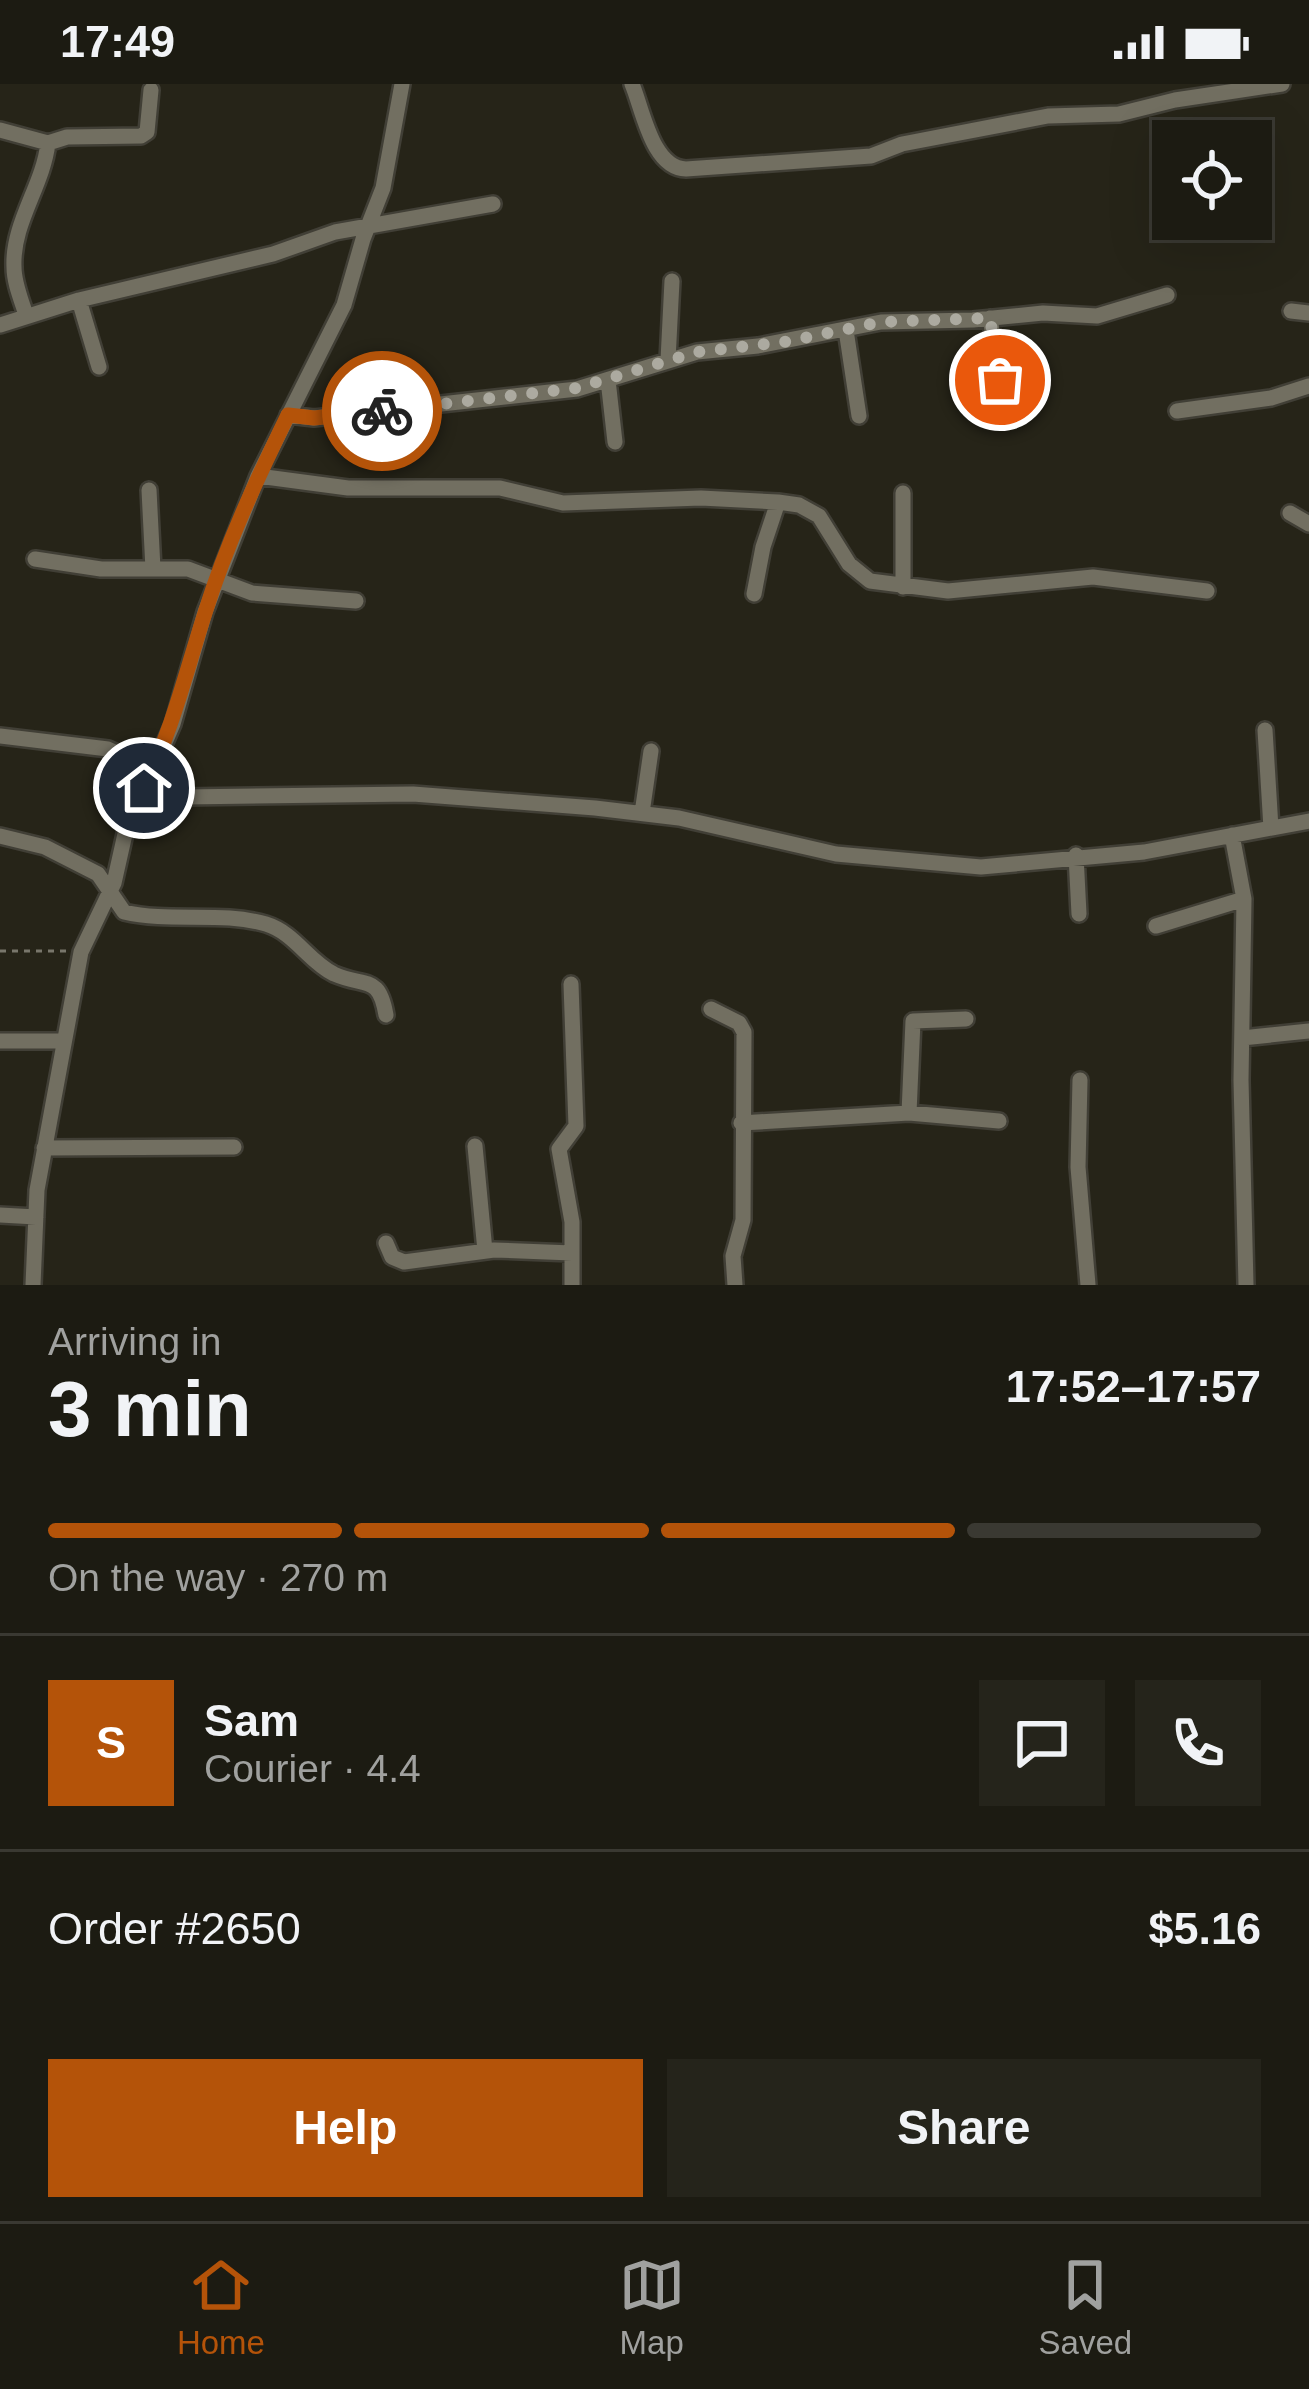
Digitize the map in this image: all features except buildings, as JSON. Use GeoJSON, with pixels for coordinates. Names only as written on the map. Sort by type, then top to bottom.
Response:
{"type":"FeatureCollection","features":[{"type":"Feature","properties":{"kind":"street"},"geometry":{"type":"LineString","coordinates":[[33,1285],[44,1148],[81,952],[111,890],[125,834],[182,699],[217,578],[258,476],[338,320],[386,174],[402,84]]}},
{"type":"Feature","properties":{"kind":"street"},"geometry":{"type":"LineString","coordinates":[[632,84],[660,156],[670,167],[686,169],[871,156],[902,144],[1048,116],[1119,113],[1282,84]]}},
{"type":"Feature","properties":{"kind":"street"},"geometry":{"type":"LineString","coordinates":[[0,130],[48,143],[67,137],[141,136],[147,132],[151,90]]}},
{"type":"Feature","properties":{"kind":"street"},"geometry":{"type":"LineString","coordinates":[[26,315],[14,253],[48,143]]}},
{"type":"Feature","properties":{"kind":"street"},"geometry":{"type":"LineString","coordinates":[[0,325],[79,300],[241,263],[368,224],[493,204]]}},
{"type":"Feature","properties":{"kind":"street"},"geometry":{"type":"LineString","coordinates":[[668,360],[672,280]]}},
{"type":"Feature","properties":{"kind":"street"},"geometry":{"type":"LineString","coordinates":[[288,415],[314,418],[577,388],[668,360],[897,321],[1043,313],[1097,316],[1167,295]]}},
{"type":"Feature","properties":{"kind":"street"},"geometry":{"type":"LineString","coordinates":[[79,300],[99,367]]}},
{"type":"Feature","properties":{"kind":"street"},"geometry":{"type":"LineString","coordinates":[[990,318],[1000,380]]}},
{"type":"Feature","properties":{"kind":"street"},"geometry":{"type":"LineString","coordinates":[[846,330],[859,416]]}},
{"type":"Feature","properties":{"kind":"street"},"geometry":{"type":"LineString","coordinates":[[608,380],[614,442]]}},
{"type":"Feature","properties":{"kind":"street"},"geometry":{"type":"LineString","coordinates":[[1177,411],[1271,398],[1309,386]]}},
{"type":"Feature","properties":{"kind":"street"},"geometry":{"type":"LineString","coordinates":[[258,476],[348,488],[500,488],[563,502],[701,498],[778,502],[819,516],[857,573],[870,581],[948,591],[1093,578],[1207,591]]}},
{"type":"Feature","properties":{"kind":"street"},"geometry":{"type":"LineString","coordinates":[[149,490],[153,569]]}},
{"type":"Feature","properties":{"kind":"street"},"geometry":{"type":"LineString","coordinates":[[903,493],[903,587]]}},
{"type":"Feature","properties":{"kind":"street"},"geometry":{"type":"LineString","coordinates":[[754,594],[778,502]]}},
{"type":"Feature","properties":{"kind":"street"},"geometry":{"type":"LineString","coordinates":[[1290,513],[1309,524]]}},
{"type":"Feature","properties":{"kind":"street"},"geometry":{"type":"LineString","coordinates":[[35,559],[84,568],[188,568],[252,593],[356,601]]}},
{"type":"Feature","properties":{"kind":"street"},"geometry":{"type":"LineString","coordinates":[[1265,730],[1271,828]]}},
{"type":"Feature","properties":{"kind":"street"},"geometry":{"type":"LineString","coordinates":[[0,736],[108,749],[153,769]]}},
{"type":"Feature","properties":{"kind":"street"},"geometry":{"type":"LineString","coordinates":[[642,813],[651,752]]}},
{"type":"Feature","properties":{"kind":"street"},"geometry":{"type":"LineString","coordinates":[[144,788],[184,797],[413,794],[642,813],[836,854],[981,867],[1144,852],[1309,821]]}},
{"type":"Feature","properties":{"kind":"street"},"geometry":{"type":"LineString","coordinates":[[1232,835],[1244,899],[1246,1285]]}},
{"type":"Feature","properties":{"kind":"street"},"geometry":{"type":"LineString","coordinates":[[0,836],[64,855],[98,874],[124,912],[244,920],[282,931],[337,975],[376,986],[382,992],[386,1015]]}},
{"type":"Feature","properties":{"kind":"street"},"geometry":{"type":"LineString","coordinates":[[1076,855],[1079,914]]}},
{"type":"Feature","properties":{"kind":"street"},"geometry":{"type":"LineString","coordinates":[[1156,926],[1244,899]]}},
{"type":"Feature","properties":{"kind":"street"},"geometry":{"type":"LineString","coordinates":[[571,984],[576,1126],[560,1149],[572,1222],[572,1285]]}},
{"type":"Feature","properties":{"kind":"street"},"geometry":{"type":"LineString","coordinates":[[711,1009],[739,1023],[744,1032],[743,1220],[733,1256],[735,1285]]}},
{"type":"Feature","properties":{"kind":"street"},"geometry":{"type":"LineString","coordinates":[[909,1113],[913,1021],[966,1019]]}},
{"type":"Feature","properties":{"kind":"street"},"geometry":{"type":"LineString","coordinates":[[1242,1038],[1309,1031]]}},
{"type":"Feature","properties":{"kind":"street"},"geometry":{"type":"LineString","coordinates":[[0,1041],[62,1041]]}},
{"type":"Feature","properties":{"kind":"street"},"geometry":{"type":"LineString","coordinates":[[1080,1080],[1078,1167],[1088,1285]]}},
{"type":"Feature","properties":{"kind":"street"},"geometry":{"type":"LineString","coordinates":[[741,1123],[909,1113],[999,1120]]}},
{"type":"Feature","properties":{"kind":"street"},"geometry":{"type":"LineString","coordinates":[[475,1146],[485,1251]]}},
{"type":"Feature","properties":{"kind":"street"},"geometry":{"type":"LineString","coordinates":[[44,1148],[235,1148]]}},
{"type":"Feature","properties":{"kind":"street"},"geometry":{"type":"LineString","coordinates":[[0,1215],[36,1217]]}},
{"type":"Feature","properties":{"kind":"street"},"geometry":{"type":"LineString","coordinates":[[386,1243],[392,1257],[404,1262],[485,1251],[572,1253]]}},
{"type":"Feature","properties":{"kind":"path"},"geometry":{"type":"LineString","coordinates":[[0,951],[81,952]]}},
{"type":"Feature","properties":{"kind":"way so far"},"geometry":{"type":"LineString","coordinates":[[382,411],[577,388],[697,352],[897,321],[990,318],[1000,380]]}},
{"type":"Feature","properties":{"kind":"route"},"geometry":{"type":"LineString","coordinates":[[144,788],[182,699],[217,578],[288,415],[301,419],[382,411]]}}]}
